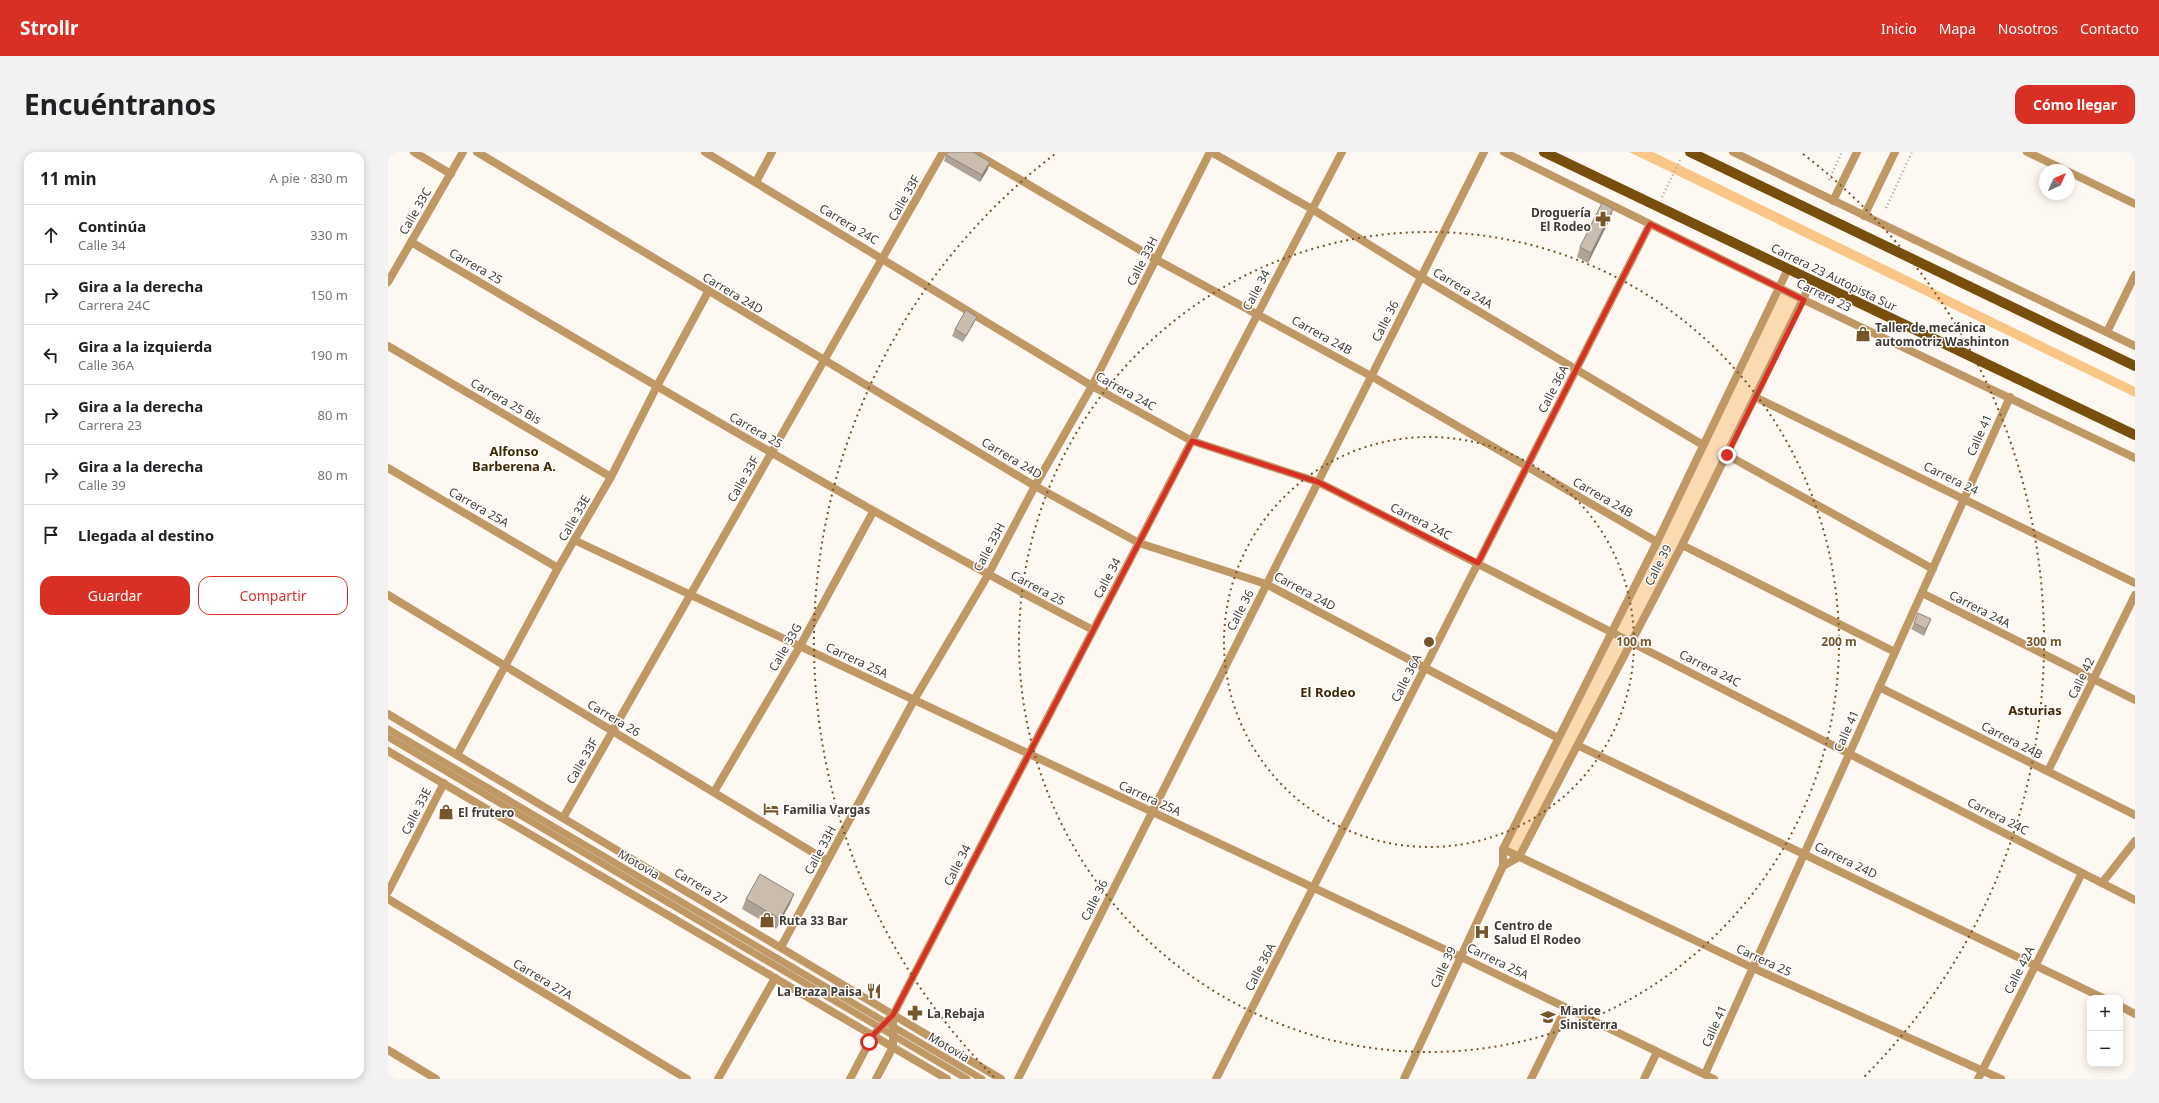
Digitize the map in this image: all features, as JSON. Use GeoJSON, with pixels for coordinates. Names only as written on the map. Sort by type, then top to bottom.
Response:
{"type":"FeatureCollection","features":[{"type":"Feature","properties":{"kind":"main road","name":"Carrera 23 Autopista Sur"},"geometry":{"type":"LineString","coordinates":[[1544,152],[2135,435]]}},
{"type":"Feature","properties":{"kind":"main road"},"geometry":{"type":"LineString","coordinates":[[1690,152],[2135,366]]}},
{"type":"Feature","properties":{"kind":"street"},"geometry":{"type":"LineString","coordinates":[[414,152],[451,174]]}},
{"type":"Feature","properties":{"kind":"street","name":"Calle 33C"},"geometry":{"type":"LineString","coordinates":[[388,282],[463,152]]}},
{"type":"Feature","properties":{"kind":"street","name":"Carrera 24D"},"geometry":{"type":"LineString","coordinates":[[477,152],[708,292],[1035,486],[1139,543],[1266,584],[1558,738]]}},
{"type":"Feature","properties":{"kind":"street","name":"Carrera 24C"},"geometry":{"type":"LineString","coordinates":[[705,152],[1092,386],[1192,441],[1318,482],[2135,900]]}},
{"type":"Feature","properties":{"kind":"street"},"geometry":{"type":"LineString","coordinates":[[756,182],[772,152]]}},
{"type":"Feature","properties":{"kind":"street","name":"Calle 33F"},"geometry":{"type":"LineString","coordinates":[[563,818],[943,152]]}},
{"type":"Feature","properties":{"kind":"street","name":"Carrera 24B"},"geometry":{"type":"LineString","coordinates":[[973,152],[1156,260],[1371,376],[1657,542]]}},
{"type":"Feature","properties":{"kind":"street","name":"Calle 33H"},"geometry":{"type":"LineString","coordinates":[[781,947],[914,700],[988,575],[1035,486],[1092,386],[1211,152]]}},
{"type":"Feature","properties":{"kind":"street","name":"Carrera 24A"},"geometry":{"type":"LineString","coordinates":[[1211,152],[1312,209],[1421,277],[1703,445]]}},
{"type":"Feature","properties":{"kind":"street","name":"Calle 34"},"geometry":{"type":"LineString","coordinates":[[850,1079],[873,1035],[888,1028],[893,1015],[1028,754],[1342,152]]}},
{"type":"Feature","properties":{"kind":"street","name":"Calle 36"},"geometry":{"type":"LineString","coordinates":[[1018,1079],[1484,152]]}},
{"type":"Feature","properties":{"kind":"street","name":"Carrera 23"},"geometry":{"type":"LineString","coordinates":[[1504,152],[1804,300],[2010,397],[2135,458]]}},
{"type":"Feature","properties":{"kind":"street"},"geometry":{"type":"LineString","coordinates":[[1733,152],[2135,346]]}},
{"type":"Feature","properties":{"kind":"street"},"geometry":{"type":"LineString","coordinates":[[1833,201],[1857,152]]}},
{"type":"Feature","properties":{"kind":"street"},"geometry":{"type":"LineString","coordinates":[[1864,216],[1895,152]]}},
{"type":"Feature","properties":{"kind":"street"},"geometry":{"type":"LineString","coordinates":[[2027,152],[2052,164]]}},
{"type":"Feature","properties":{"kind":"street"},"geometry":{"type":"LineString","coordinates":[[2075,175],[2135,204]]}},
{"type":"Feature","properties":{"kind":"street","name":"Calle 36A"},"geometry":{"type":"LineString","coordinates":[[1216,1079],[1650,224]]}},
{"type":"Feature","properties":{"kind":"street","name":"Carrera 25"},"geometry":{"type":"LineString","coordinates":[[411,242],[872,512],[1093,630]]}},
{"type":"Feature","properties":{"kind":"street","name":"Calle 39"},"geometry":{"type":"LineString","coordinates":[[1404,1079],[1503,866],[1504,849],[1611,631],[1657,542],[1788,269]]}},
{"type":"Feature","properties":{"kind":"street"},"geometry":{"type":"LineString","coordinates":[[2108,332],[2135,275]]}},
{"type":"Feature","properties":{"kind":"street","name":"Calle 39"},"geometry":{"type":"LineString","coordinates":[[1519,857],[1579,746],[1682,544],[1804,300],[1812,281]]}},
{"type":"Feature","properties":{"kind":"street","name":"Calle 33E"},"geometry":{"type":"LineString","coordinates":[[457,755],[558,568],[611,477],[657,386],[708,292]]}},
{"type":"Feature","properties":{"kind":"street","name":"Carrera 25 Bis"},"geometry":{"type":"LineString","coordinates":[[388,346],[611,477]]}},
{"type":"Feature","properties":{"kind":"street","name":"Carrera 24"},"geometry":{"type":"LineString","coordinates":[[1755,397],[2135,583]]}},
{"type":"Feature","properties":{"kind":"street","name":"Calle 41"},"geometry":{"type":"LineString","coordinates":[[1705,1074],[2010,397]]}},
{"type":"Feature","properties":{"kind":"street"},"geometry":{"type":"LineString","coordinates":[[1727,455],[1933,569]]}},
{"type":"Feature","properties":{"kind":"street","name":"Carrera 25A"},"geometry":{"type":"LineString","coordinates":[[388,468],[558,568]]}},
{"type":"Feature","properties":{"kind":"street","name":"Calle 33G"},"geometry":{"type":"LineString","coordinates":[[714,792],[800,646],[872,512]]}},
{"type":"Feature","properties":{"kind":"street","name":"Carrera 25A"},"geometry":{"type":"LineString","coordinates":[[574,540],[1461,957],[1714,1079]]}},
{"type":"Feature","properties":{"kind":"street"},"geometry":{"type":"LineString","coordinates":[[1682,544],[1895,652]]}},
{"type":"Feature","properties":{"kind":"street","name":"Carrera 24A"},"geometry":{"type":"LineString","coordinates":[[1922,593],[2135,700]]}},
{"type":"Feature","properties":{"kind":"street","name":"Carrera 26"},"geometry":{"type":"LineString","coordinates":[[388,595],[827,861]]}},
{"type":"Feature","properties":{"kind":"street","name":"Calle 42"},"geometry":{"type":"LineString","coordinates":[[2048,771],[2135,595]]}},
{"type":"Feature","properties":{"kind":"street","name":"Carrera 24B"},"geometry":{"type":"LineString","coordinates":[[1879,687],[2135,814]]}},
{"type":"Feature","properties":{"kind":"street","name":"Carrera 27"},"geometry":{"type":"LineString","coordinates":[[388,714],[1001,1079]]}},
{"type":"Feature","properties":{"kind":"street","name":"Carrera 24D"},"geometry":{"type":"LineString","coordinates":[[1579,746],[1805,853],[2097,995]]}},
{"type":"Feature","properties":{"kind":"street"},"geometry":{"type":"LineString","coordinates":[[388,751],[947,1079]]}},
{"type":"Feature","properties":{"kind":"street","name":"Calle 33E"},"geometry":{"type":"LineString","coordinates":[[388,892],[444,783]]}},
{"type":"Feature","properties":{"kind":"street"},"geometry":{"type":"LineString","coordinates":[[2102,883],[2135,841]]}},
{"type":"Feature","properties":{"kind":"street"},"geometry":{"type":"LineString","coordinates":[[1504,849],[1519,857]]}},
{"type":"Feature","properties":{"kind":"street"},"geometry":{"type":"LineString","coordinates":[[1503,866],[1519,857]]}},
{"type":"Feature","properties":{"kind":"street","name":"Carrera 25"},"geometry":{"type":"LineString","coordinates":[[1519,857],[1753,968],[2001,1079]]}},
{"type":"Feature","properties":{"kind":"street","name":"Calle 42A"},"geometry":{"type":"LineString","coordinates":[[1978,1079],[2082,873]]}},
{"type":"Feature","properties":{"kind":"street","name":"Carrera 27A"},"geometry":{"type":"LineString","coordinates":[[388,899],[687,1079]]}},
{"type":"Feature","properties":{"kind":"street"},"geometry":{"type":"LineString","coordinates":[[718,1079],[775,978]]}},
{"type":"Feature","properties":{"kind":"street"},"geometry":{"type":"LineString","coordinates":[[1531,1079],[1566,1008]]}},
{"type":"Feature","properties":{"kind":"street"},"geometry":{"type":"LineString","coordinates":[[2123,1008],[2135,1014]]}},
{"type":"Feature","properties":{"kind":"street"},"geometry":{"type":"LineString","coordinates":[[876,1079],[893,1047],[888,1028]]}},
{"type":"Feature","properties":{"kind":"street"},"geometry":{"type":"LineString","coordinates":[[388,1050],[436,1079]]}},
{"type":"Feature","properties":{"kind":"street"},"geometry":{"type":"LineString","coordinates":[[1644,1079],[1657,1052]]}},
{"type":"Feature","properties":{"kind":"lane","name":"Motovia"},"geometry":{"type":"LineString","coordinates":[[388,729],[888,1028],[967,1079]]}},
{"type":"Feature","properties":{"kind":"lane","name":"Motovia"},"geometry":{"type":"LineString","coordinates":[[388,737],[888,1028],[982,1079]]}},
{"type":"Feature","properties":{"kind":"path"},"geometry":{"type":"LineString","coordinates":[[1829,180],[1842,152]]}},
{"type":"Feature","properties":{"kind":"path"},"geometry":{"type":"LineString","coordinates":[[1886,208],[1912,152]]}},
{"type":"Feature","properties":{"kind":"path"},"geometry":{"type":"LineString","coordinates":[[1658,206],[1680,162]]}},
{"type":"Feature","properties":{"kind":"shaded area"},"geometry":{"type":"Polygon","coordinates":[[[1629,152],[1653,152],[2135,387],[2135,397],[1629,152]]]}},
{"type":"Feature","properties":{"kind":"shaded area"},"geometry":{"type":"Polygon","coordinates":[[[1779,287],[1804,300],[1519,857],[1503,849],[1779,287]]]}},
{"type":"Feature","properties":{"kind":"building"},"geometry":{"type":"Polygon","coordinates":[[[948,152],[973,152],[990,162],[982,175],[946,155],[948,152]]]}},
{"type":"Feature","properties":{"kind":"building"},"geometry":{"type":"Polygon","coordinates":[[[1602,203],[1613,209],[1591,253],[1580,247],[1602,203]]]}},
{"type":"Feature","properties":{"kind":"building"},"geometry":{"type":"Polygon","coordinates":[[[966,310],[977,317],[966,336],[955,329],[966,310]]]}},
{"type":"Feature","properties":{"kind":"building"},"geometry":{"type":"Polygon","coordinates":[[[1918,613],[1931,619],[1926,629],[1914,623],[1918,613]]]}},
{"type":"Feature","properties":{"kind":"building"},"geometry":{"type":"Polygon","coordinates":[[[760,874],[794,894],[780,919],[746,899],[760,874]]]}},
{"type":"Feature","properties":{"kind":"place","name":"Droguería El Rodeo"},"geometry":{"type":"Point","coordinates":[1603,219]}},
{"type":"Feature","properties":{"kind":"place","name":"Taller de mecánica automotriz Washinton"},"geometry":{"type":"Point","coordinates":[1863,334]}},
{"type":"Feature","properties":{"kind":"place","name":"Familia Vargas"},"geometry":{"type":"Point","coordinates":[771,809]}},
{"type":"Feature","properties":{"kind":"place","name":"El frutero"},"geometry":{"type":"Point","coordinates":[446,812]}},
{"type":"Feature","properties":{"kind":"place","name":"Ruta 33 Bar"},"geometry":{"type":"Point","coordinates":[767,920]}},
{"type":"Feature","properties":{"kind":"place","name":"Centro de Salud El Rodeo"},"geometry":{"type":"Point","coordinates":[1482,932]}},
{"type":"Feature","properties":{"kind":"place","name":"La Braza Paisa"},"geometry":{"type":"Point","coordinates":[874,991]}},
{"type":"Feature","properties":{"kind":"place","name":"La Rebaja"},"geometry":{"type":"Point","coordinates":[915,1013]}},
{"type":"Feature","properties":{"kind":"place","name":"Marice Sinisterra"},"geometry":{"type":"Point","coordinates":[1548,1017]}},
{"type":"Feature","properties":{"kind":"district","name":"Alfonso Barberena A."},"geometry":{"type":"Point","coordinates":[514,458]}},
{"type":"Feature","properties":{"kind":"district","name":"El Rodeo"},"geometry":{"type":"Point","coordinates":[1328,692]}},
{"type":"Feature","properties":{"kind":"district","name":"Asturias"},"geometry":{"type":"Point","coordinates":[2035,710]}},
{"type":"Feature","properties":{"kind":"route"},"geometry":{"type":"LineString","coordinates":[[869,1042],[873,1035],[893,1015],[1192,441],[1318,482],[1478,563],[1650,224],[1804,300],[1727,455]]}}]}
